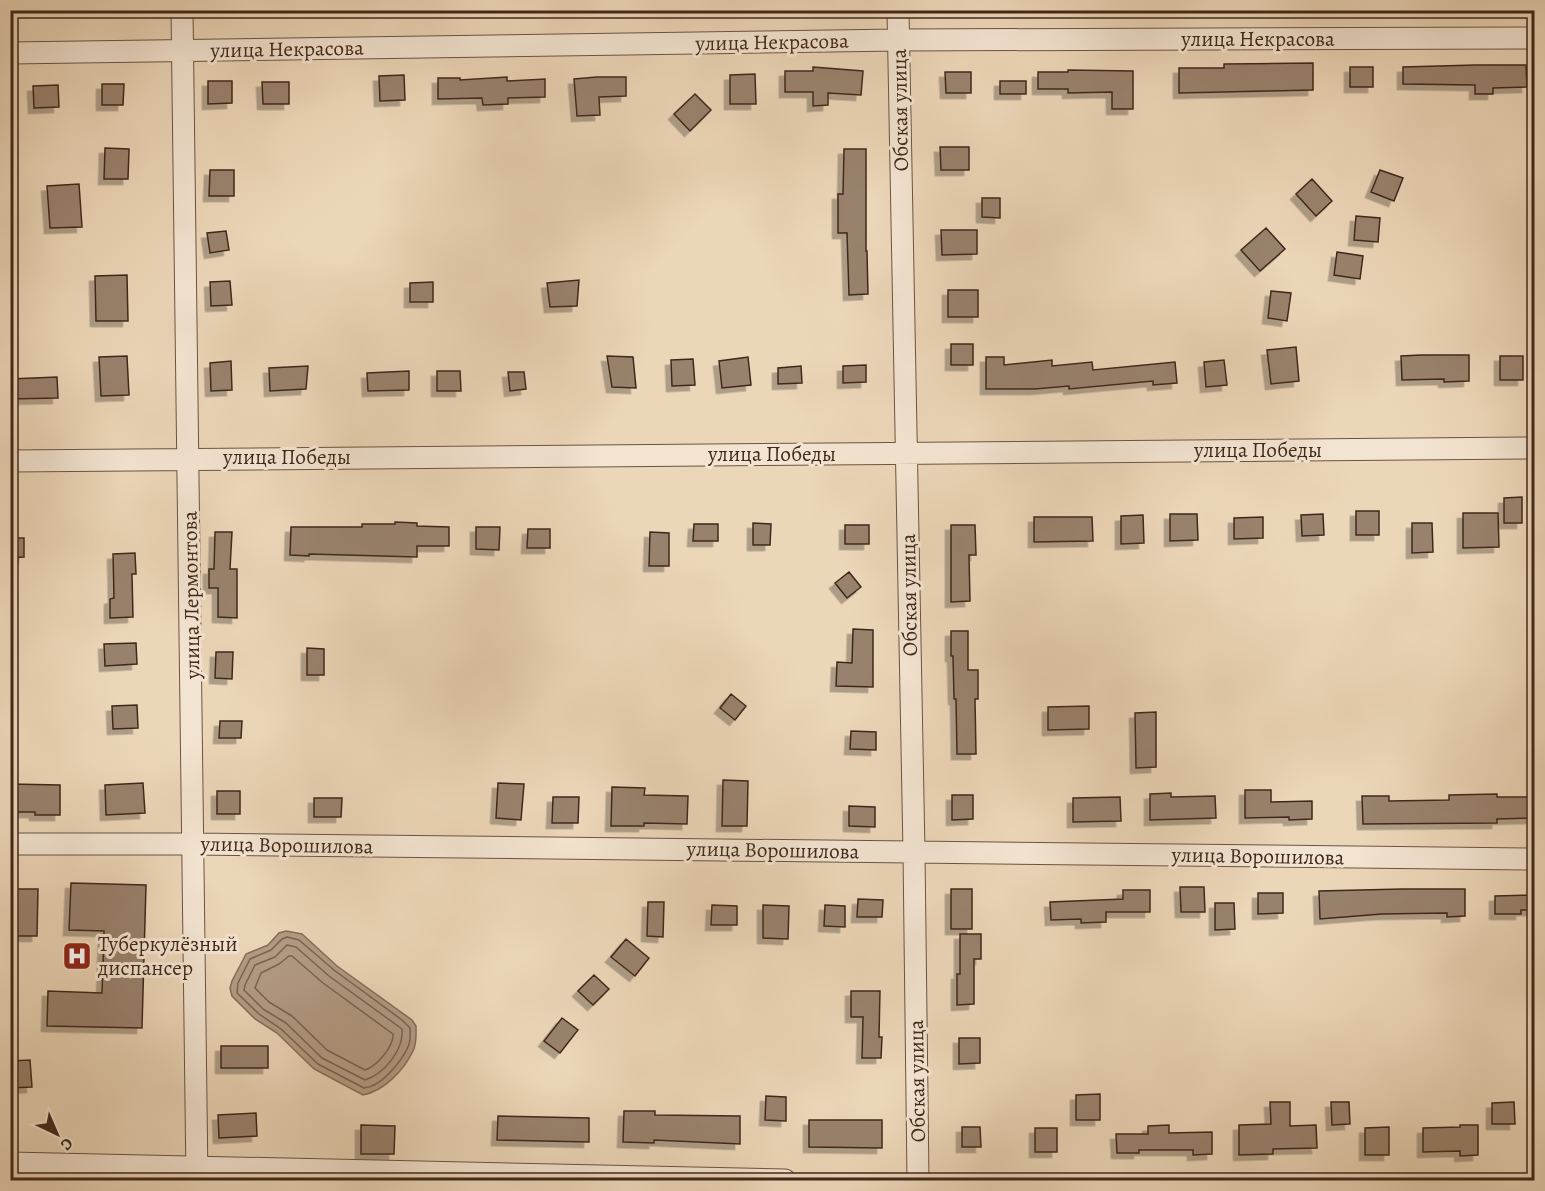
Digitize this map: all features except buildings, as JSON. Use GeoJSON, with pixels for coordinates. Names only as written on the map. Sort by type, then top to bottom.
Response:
{"type":"FeatureCollection","features":[{"type":"Feature","properties":{"kind":"street","name":"улица Лермонтова"},"geometry":{"type":"LineString","coordinates":[[182,10],[197,1174]]}},
{"type":"Feature","properties":{"kind":"street","name":"Обская улица"},"geometry":{"type":"LineString","coordinates":[[898,10],[918,1180]]}},
{"type":"Feature","properties":{"kind":"street","name":"улица Некрасова"},"geometry":{"type":"LineString","coordinates":[[10,53],[898,40],[1534,38]]}},
{"type":"Feature","properties":{"kind":"street","name":"улица Победы"},"geometry":{"type":"LineString","coordinates":[[10,460],[1534,448]]}},
{"type":"Feature","properties":{"kind":"street","name":"улица Ворошилова"},"geometry":{"type":"LineString","coordinates":[[10,844],[194,844],[1534,859]]}},
{"type":"Feature","properties":{"kind":"street"},"geometry":{"type":"LineString","coordinates":[[10,1163],[197,1174],[785,1180]]}},
{"type":"Feature","properties":{"kind":"water"},"geometry":{"type":"Polygon","coordinates":[[[286,931],[302,934],[337,966],[412,1020],[416,1026],[415,1045],[409,1058],[392,1079],[371,1093],[363,1095],[314,1069],[277,1033],[255,1019],[232,996],[230,988],[232,981],[246,954],[268,945],[279,933],[286,931]]]}},
{"type":"Feature","properties":{"kind":"place","name":"Туберкулёзный диспансер"},"geometry":{"type":"Point","coordinates":[77,956]}}]}
